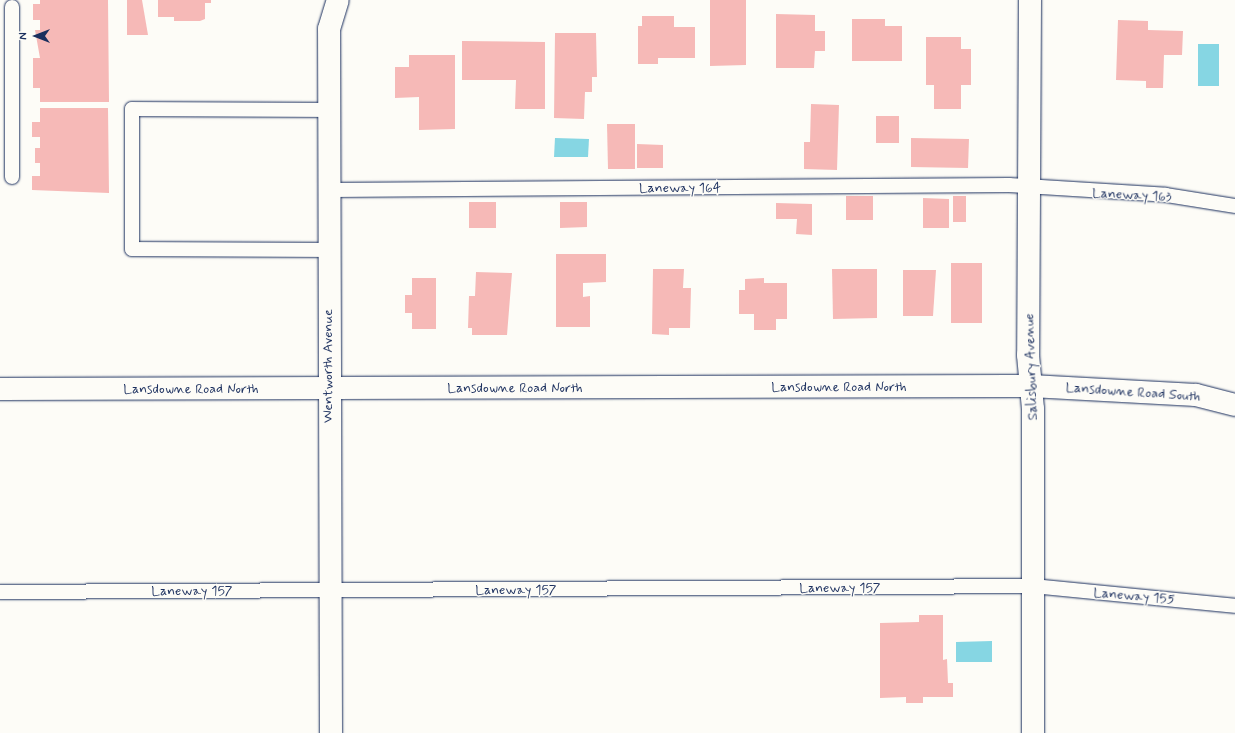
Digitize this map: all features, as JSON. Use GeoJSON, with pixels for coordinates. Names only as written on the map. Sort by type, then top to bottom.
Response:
{"type":"FeatureCollection","features":[{"type":"Feature","properties":{"kind":"street","name":"Wentworth Avenue"},"geometry":{"type":"LineString","coordinates":[[331,733],[328,388],[330,190],[329,29],[338,0]]}},
{"type":"Feature","properties":{"kind":"street","name":"Salisbury Avenue"},"geometry":{"type":"LineString","coordinates":[[1030,0],[1029,186],[1033,733]]}},
{"type":"Feature","properties":{"kind":"street","name":"Lansdowne Road North"},"geometry":{"type":"LineString","coordinates":[[0,389],[1031,386]]}},
{"type":"Feature","properties":{"kind":"street","name":"Lansdowne Road South"},"geometry":{"type":"LineString","coordinates":[[1031,386],[1196,395],[1235,405]]}},
{"type":"Feature","properties":{"kind":"lane"},"geometry":{"type":"LineString","coordinates":[[8,5],[12,177]]}},
{"type":"Feature","properties":{"kind":"lane"},"geometry":{"type":"LineString","coordinates":[[329,250],[132,249],[132,109],[330,110]]}},
{"type":"Feature","properties":{"kind":"lane","name":"Laneway 164"},"geometry":{"type":"LineString","coordinates":[[330,190],[1029,186]]}},
{"type":"Feature","properties":{"kind":"lane","name":"Laneway 163"},"geometry":{"type":"LineString","coordinates":[[1029,186],[1080,192],[1166,195],[1235,206]]}},
{"type":"Feature","properties":{"kind":"lane","name":"Laneway 157"},"geometry":{"type":"LineString","coordinates":[[0,592],[1032,586]]}},
{"type":"Feature","properties":{"kind":"lane","name":"Laneway 155"},"geometry":{"type":"LineString","coordinates":[[1032,586],[1235,606]]}},
{"type":"Feature","properties":{"kind":"water"},"geometry":{"type":"Polygon","coordinates":[[[1198,44],[1219,44],[1219,86],[1198,86],[1198,44]]]}},
{"type":"Feature","properties":{"kind":"water"},"geometry":{"type":"Polygon","coordinates":[[[555,138],[589,139],[588,157],[554,157],[555,138]]]}},
{"type":"Feature","properties":{"kind":"water"},"geometry":{"type":"Polygon","coordinates":[[[992,641],[992,662],[956,662],[956,642],[992,641]]]}},
{"type":"Feature","properties":{"kind":"building"},"geometry":{"type":"Polygon","coordinates":[[[40,0],[108,0],[109,102],[40,102],[40,88],[33,88],[33,58],[40,58],[35,30],[40,30],[40,20],[33,20],[33,4],[40,4],[40,0]]]}},
{"type":"Feature","properties":{"kind":"building"},"geometry":{"type":"Polygon","coordinates":[[[127,0],[142,0],[148,35],[127,35],[127,0]]]}},
{"type":"Feature","properties":{"kind":"building"},"geometry":{"type":"Polygon","coordinates":[[[158,0],[211,0],[211,3],[205,3],[205,19],[200,21],[174,21],[174,17],[158,17],[158,0]]]}},
{"type":"Feature","properties":{"kind":"building"},"geometry":{"type":"Polygon","coordinates":[[[710,0],[746,0],[746,65],[710,66],[710,0]]]}},
{"type":"Feature","properties":{"kind":"building"},"geometry":{"type":"Polygon","coordinates":[[[776,14],[815,15],[815,31],[825,31],[825,51],[815,51],[814,68],[776,68],[776,14]]]}},
{"type":"Feature","properties":{"kind":"building"},"geometry":{"type":"Polygon","coordinates":[[[642,16],[674,16],[674,27],[695,27],[695,58],[658,58],[658,64],[638,64],[638,26],[642,26],[642,16]]]}},
{"type":"Feature","properties":{"kind":"building"},"geometry":{"type":"Polygon","coordinates":[[[852,19],[885,19],[885,26],[902,26],[902,61],[852,61],[852,19]]]}},
{"type":"Feature","properties":{"kind":"building"},"geometry":{"type":"Polygon","coordinates":[[[1118,20],[1148,21],[1148,30],[1183,31],[1182,55],[1164,55],[1163,88],[1146,88],[1146,81],[1116,80],[1118,20]]]}},
{"type":"Feature","properties":{"kind":"building"},"geometry":{"type":"Polygon","coordinates":[[[555,33],[596,33],[597,77],[592,77],[592,92],[585,92],[584,119],[554,118],[555,33]]]}},
{"type":"Feature","properties":{"kind":"building"},"geometry":{"type":"Polygon","coordinates":[[[926,37],[961,37],[961,49],[971,49],[971,85],[961,85],[961,109],[934,109],[934,85],[926,85],[926,37]]]}},
{"type":"Feature","properties":{"kind":"building"},"geometry":{"type":"Polygon","coordinates":[[[462,41],[545,42],[545,109],[515,109],[516,80],[462,80],[462,41]]]}},
{"type":"Feature","properties":{"kind":"building"},"geometry":{"type":"Polygon","coordinates":[[[409,55],[455,55],[455,129],[419,130],[419,97],[395,98],[395,67],[409,67],[409,55]]]}},
{"type":"Feature","properties":{"kind":"building"},"geometry":{"type":"Polygon","coordinates":[[[811,104],[839,105],[837,170],[804,169],[804,142],[810,142],[811,104]]]}},
{"type":"Feature","properties":{"kind":"building"},"geometry":{"type":"Polygon","coordinates":[[[40,108],[108,108],[109,193],[32,190],[32,176],[40,176],[40,163],[35,163],[35,148],[40,148],[40,137],[32,137],[32,122],[40,122],[40,108]]]}},
{"type":"Feature","properties":{"kind":"building"},"geometry":{"type":"Polygon","coordinates":[[[876,116],[899,116],[899,143],[876,143],[876,116]]]}},
{"type":"Feature","properties":{"kind":"building"},"geometry":{"type":"Polygon","coordinates":[[[607,124],[635,124],[635,169],[608,169],[607,124]]]}},
{"type":"Feature","properties":{"kind":"building"},"geometry":{"type":"Polygon","coordinates":[[[911,138],[969,139],[968,168],[911,167],[911,138]]]}},
{"type":"Feature","properties":{"kind":"building"},"geometry":{"type":"Polygon","coordinates":[[[637,144],[663,145],[663,168],[637,168],[637,144]]]}},
{"type":"Feature","properties":{"kind":"building"},"geometry":{"type":"Polygon","coordinates":[[[846,196],[873,196],[873,220],[846,220],[846,196]]]}},
{"type":"Feature","properties":{"kind":"building"},"geometry":{"type":"Polygon","coordinates":[[[953,196],[966,196],[966,222],[953,222],[953,196]]]}},
{"type":"Feature","properties":{"kind":"building"},"geometry":{"type":"Polygon","coordinates":[[[923,198],[949,199],[949,228],[923,228],[923,198]]]}},
{"type":"Feature","properties":{"kind":"building"},"geometry":{"type":"Polygon","coordinates":[[[469,202],[496,202],[496,228],[469,228],[469,202]]]}},
{"type":"Feature","properties":{"kind":"building"},"geometry":{"type":"Polygon","coordinates":[[[560,202],[587,202],[587,227],[560,228],[560,202]]]}},
{"type":"Feature","properties":{"kind":"building"},"geometry":{"type":"Polygon","coordinates":[[[776,203],[812,204],[812,235],[796,234],[797,219],[776,219],[776,203]]]}},
{"type":"Feature","properties":{"kind":"building"},"geometry":{"type":"Polygon","coordinates":[[[556,254],[606,254],[606,282],[583,283],[583,297],[590,296],[590,327],[556,327],[556,254]]]}},
{"type":"Feature","properties":{"kind":"building"},"geometry":{"type":"Polygon","coordinates":[[[951,263],[982,263],[982,323],[951,323],[951,263]]]}},
{"type":"Feature","properties":{"kind":"building"},"geometry":{"type":"Polygon","coordinates":[[[653,269],[684,269],[683,288],[691,288],[690,328],[669,328],[669,335],[652,334],[653,269]]]}},
{"type":"Feature","properties":{"kind":"building"},"geometry":{"type":"Polygon","coordinates":[[[832,269],[877,269],[877,318],[833,319],[832,269]]]}},
{"type":"Feature","properties":{"kind":"building"},"geometry":{"type":"Polygon","coordinates":[[[903,270],[936,270],[933,316],[903,316],[903,270]]]}},
{"type":"Feature","properties":{"kind":"building"},"geometry":{"type":"Polygon","coordinates":[[[476,272],[512,273],[507,335],[472,335],[472,328],[468,328],[469,296],[475,296],[476,272]]]}},
{"type":"Feature","properties":{"kind":"building"},"geometry":{"type":"Polygon","coordinates":[[[412,278],[436,278],[436,329],[412,329],[412,313],[405,313],[405,295],[412,295],[412,278]]]}},
{"type":"Feature","properties":{"kind":"building"},"geometry":{"type":"Polygon","coordinates":[[[764,278],[764,283],[787,283],[787,319],[776,319],[776,330],[754,330],[754,314],[739,314],[739,290],[745,290],[745,279],[764,278]]]}},
{"type":"Feature","properties":{"kind":"building"},"geometry":{"type":"Polygon","coordinates":[[[919,615],[943,615],[943,660],[947,659],[948,683],[953,683],[953,697],[923,697],[923,703],[906,703],[906,697],[880,698],[880,623],[919,622],[919,615]]]}}]}
